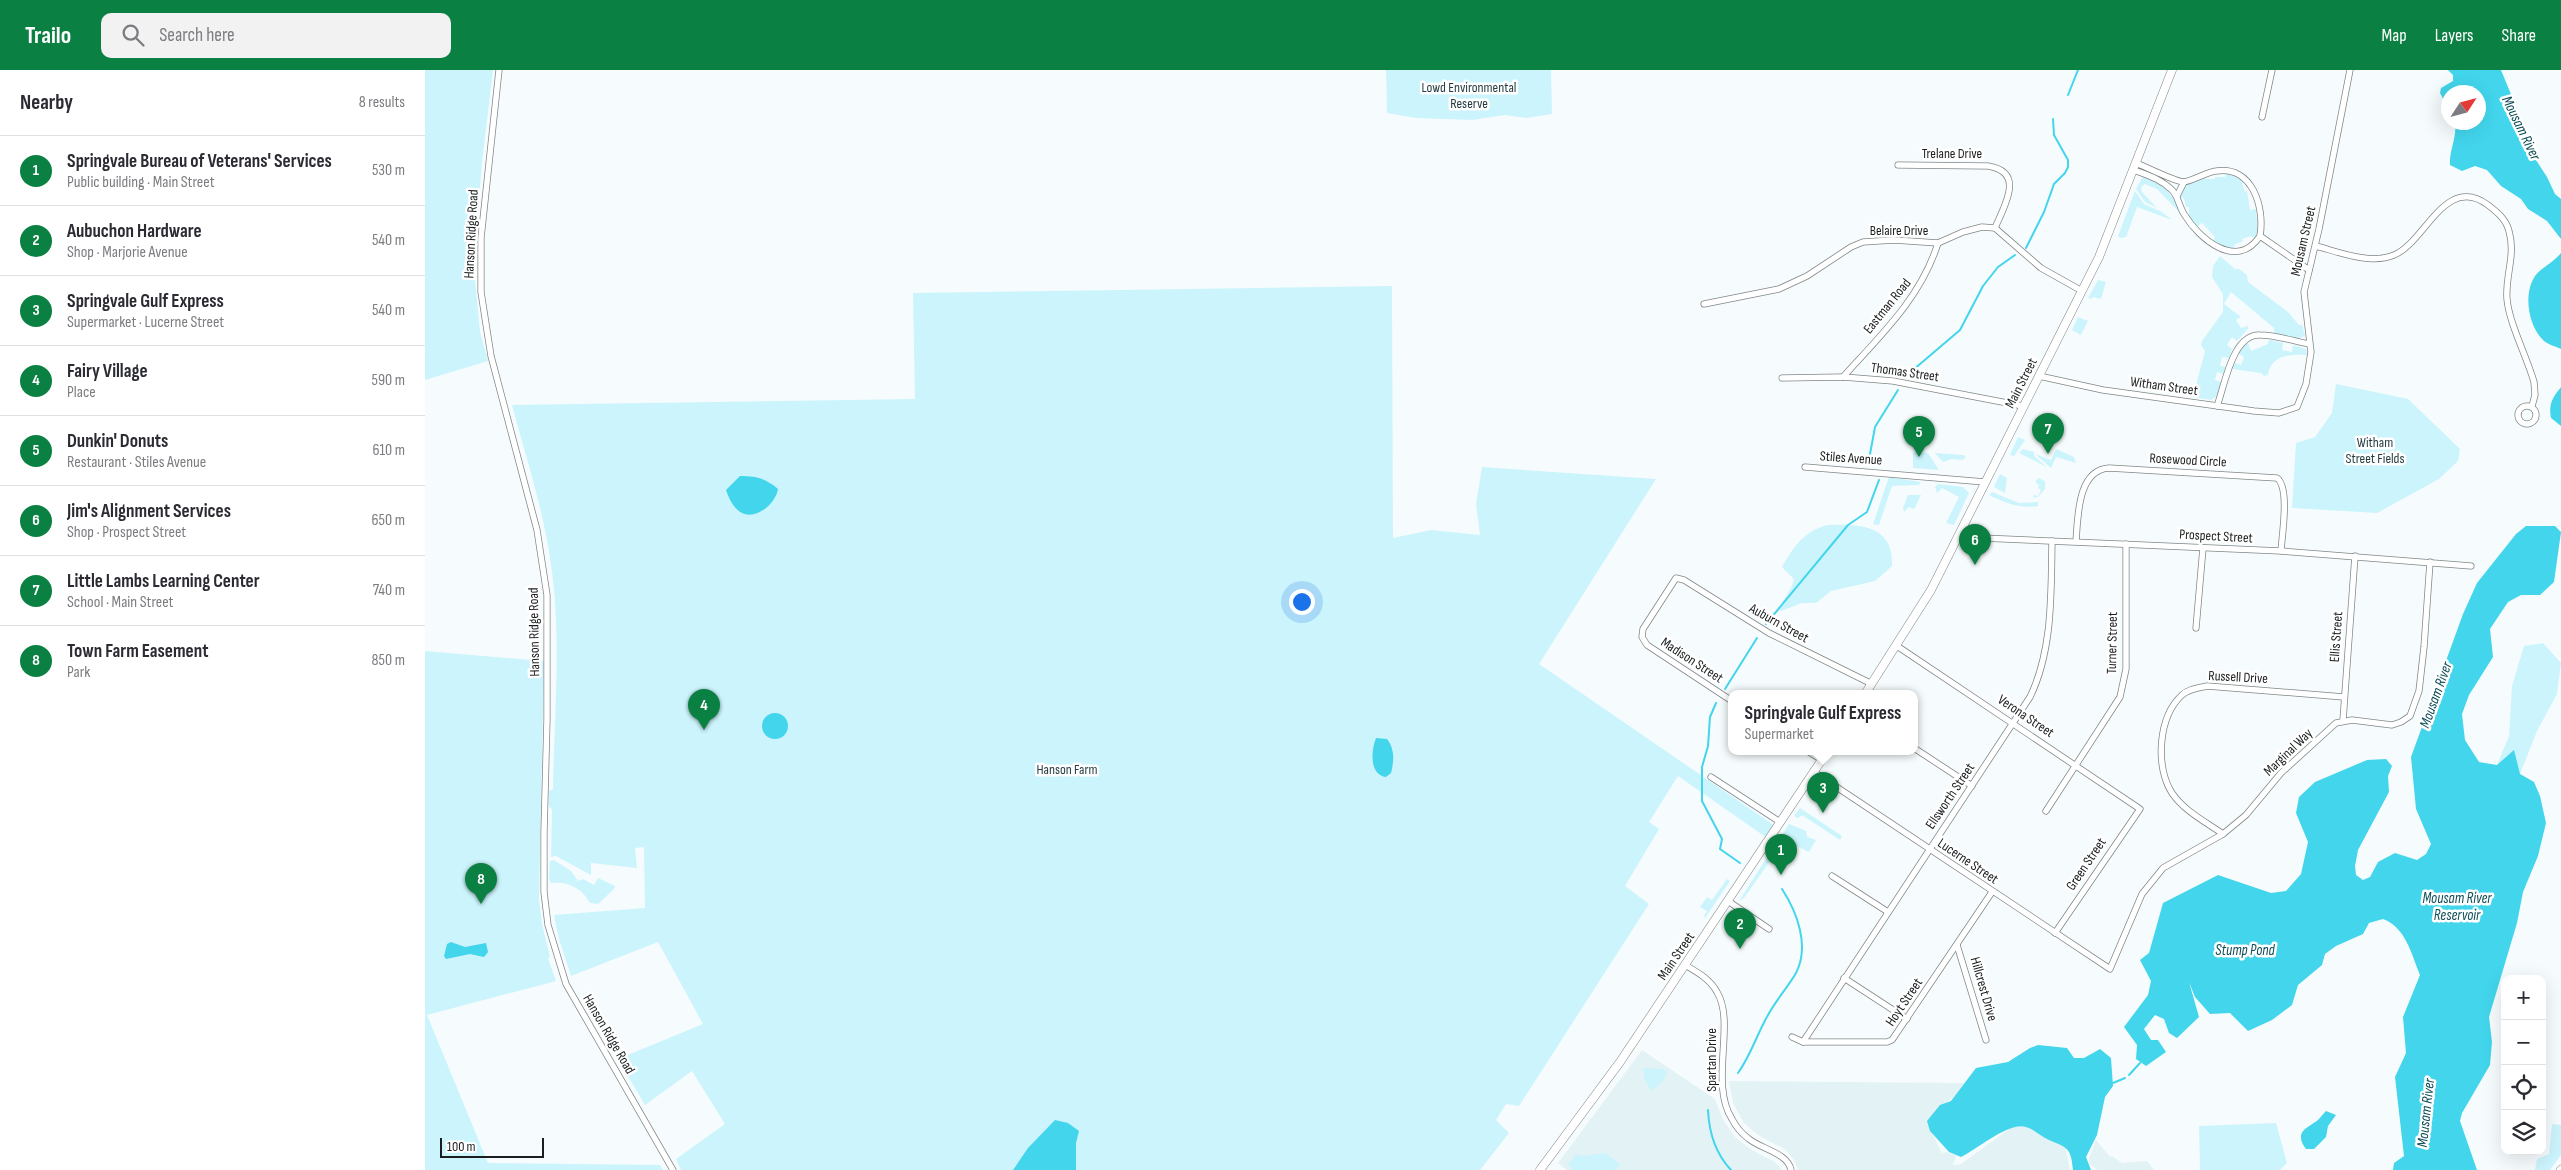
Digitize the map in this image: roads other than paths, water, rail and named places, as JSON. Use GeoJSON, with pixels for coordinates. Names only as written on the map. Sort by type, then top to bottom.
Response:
{"type":"FeatureCollection","features":[{"type":"Feature","properties":{"kind":"main road","name":"Main Street"},"geometry":{"type":"LineString","coordinates":[[1868,690],[1929,594],[2107,241],[2171,70]]}},
{"type":"Feature","properties":{"kind":"main road","name":"Main Street"},"geometry":{"type":"LineString","coordinates":[[1540,1170],[1603,1086],[1825,755]]}},
{"type":"Feature","properties":{"kind":"street","name":"Hanson Ridge Road"},"geometry":{"type":"LineString","coordinates":[[499,70],[483,219],[481,292],[491,356],[537,530],[547,595],[544,892],[547,925],[566,984],[673,1170]]}},
{"type":"Feature","properties":{"kind":"street"},"geometry":{"type":"LineString","coordinates":[[2262,117],[2272,70]]}},
{"type":"Feature","properties":{"kind":"street","name":"Mousam Street"},"geometry":{"type":"LineString","coordinates":[[2287,412],[2297,407],[2303,397],[2309,364],[2309,344],[2304,304],[2309,270],[2316,246],[2349,70]]}},
{"type":"Feature","properties":{"kind":"street","name":"Trelane Drive"},"geometry":{"type":"LineString","coordinates":[[1899,166],[1988,166],[2001,170],[2008,178],[2010,187],[1995,228]]}},
{"type":"Feature","properties":{"kind":"street"},"geometry":{"type":"LineString","coordinates":[[2135,166],[2184,182],[2219,170],[2236,173],[2246,178],[2254,191],[2259,210],[2260,236]]}},
{"type":"Feature","properties":{"kind":"street"},"geometry":{"type":"LineString","coordinates":[[2135,166],[2160,181],[2177,196],[2192,225],[2228,252],[2239,252],[2260,236]]}},
{"type":"Feature","properties":{"kind":"street"},"geometry":{"type":"LineString","coordinates":[[2177,196],[2184,182]]}},
{"type":"Feature","properties":{"kind":"street"},"geometry":{"type":"LineString","coordinates":[[2316,246],[2364,258],[2376,259],[2395,255],[2449,203],[2463,198],[2485,203],[2500,215],[2509,230],[2512,258],[2507,301],[2534,382],[2535,395],[2532,406]]}},
{"type":"Feature","properties":{"kind":"street","name":"Belaire Drive"},"geometry":{"type":"LineString","coordinates":[[1704,304],[1779,289],[1807,276],[1851,247],[1863,242],[1893,240],[1938,243],[1982,226],[1995,228]]}},
{"type":"Feature","properties":{"kind":"street"},"geometry":{"type":"LineString","coordinates":[[1995,228],[2037,265],[2082,291]]}},
{"type":"Feature","properties":{"kind":"street"},"geometry":{"type":"LineString","coordinates":[[2260,236],[2309,270]]}},
{"type":"Feature","properties":{"kind":"street","name":"Eastman Road"},"geometry":{"type":"LineString","coordinates":[[1843,377],[1912,299],[1933,258],[1938,243]]}},
{"type":"Feature","properties":{"kind":"street"},"geometry":{"type":"LineString","coordinates":[[2217,406],[2236,350],[2246,338],[2261,335],[2309,344]]}},
{"type":"Feature","properties":{"kind":"street","name":"Witham Street"},"geometry":{"type":"LineString","coordinates":[[2039,376],[2103,390],[2254,411],[2287,412]]}},
{"type":"Feature","properties":{"kind":"street","name":"Thomas Street"},"geometry":{"type":"LineString","coordinates":[[1782,378],[1843,377],[1911,384],[2023,406]]}},
{"type":"Feature","properties":{"kind":"street","name":"Stiles Avenue"},"geometry":{"type":"LineString","coordinates":[[1805,467],[1985,482]]}},
{"type":"Feature","properties":{"kind":"street","name":"Rosewood Circle"},"geometry":{"type":"LineString","coordinates":[[2076,541],[2079,507],[2087,483],[2100,469],[2115,468],[2277,478],[2281,482],[2284,492],[2281,551]]}},
{"type":"Feature","properties":{"kind":"street","name":"Prospect Street"},"geometry":{"type":"LineString","coordinates":[[1958,537],[2281,551],[2471,566]]}},
{"type":"Feature","properties":{"kind":"street","name":"Ellsworth Street"},"geometry":{"type":"LineString","coordinates":[[1803,1042],[2014,723],[2035,687],[2047,635],[2051,602],[2052,541]]}},
{"type":"Feature","properties":{"kind":"street","name":"Turner Street"},"geometry":{"type":"LineString","coordinates":[[2046,811],[2113,709],[2123,684],[2126,670],[2126,544]]}},
{"type":"Feature","properties":{"kind":"street"},"geometry":{"type":"LineString","coordinates":[[2196,628],[2203,548]]}},
{"type":"Feature","properties":{"kind":"street","name":"Ellis Street"},"geometry":{"type":"LineString","coordinates":[[2343,720],[2355,556]]}},
{"type":"Feature","properties":{"kind":"street"},"geometry":{"type":"LineString","coordinates":[[2343,720],[2392,725],[2405,721],[2412,712],[2419,691],[2430,562]]}},
{"type":"Feature","properties":{"kind":"street","name":"Madison Street"},"geometry":{"type":"LineString","coordinates":[[1676,578],[1643,629],[1641,637],[1647,645],[1728,698]]}},
{"type":"Feature","properties":{"kind":"street","name":"Auburn Street"},"geometry":{"type":"LineString","coordinates":[[1676,578],[1684,580],[1769,633],[1872,684]]}},
{"type":"Feature","properties":{"kind":"street","name":"Verona Street"},"geometry":{"type":"LineString","coordinates":[[1897,646],[2077,765],[2139,809]]}},
{"type":"Feature","properties":{"kind":"street","name":"Russell Drive"},"geometry":{"type":"LineString","coordinates":[[2223,834],[2178,800],[2165,778],[2162,756],[2166,721],[2181,696],[2192,690],[2207,686],[2344,696]]}},
{"type":"Feature","properties":{"kind":"street","name":"Marginal Way"},"geometry":{"type":"LineString","coordinates":[[2110,969],[2151,880],[2170,863],[2223,834],[2246,815],[2291,764],[2336,723],[2343,720]]}},
{"type":"Feature","properties":{"kind":"street"},"geometry":{"type":"LineString","coordinates":[[1918,751],[1972,786]]}},
{"type":"Feature","properties":{"kind":"street"},"geometry":{"type":"LineString","coordinates":[[1814,755],[1822,760]]}},
{"type":"Feature","properties":{"kind":"street","name":"Lucerne Street"},"geometry":{"type":"LineString","coordinates":[[1814,772],[2110,969]]}},
{"type":"Feature","properties":{"kind":"street"},"geometry":{"type":"LineString","coordinates":[[1711,777],[1780,822]]}},
{"type":"Feature","properties":{"kind":"street","name":"Green Street"},"geometry":{"type":"LineString","coordinates":[[2055,933],[2139,809]]}},
{"type":"Feature","properties":{"kind":"street"},"geometry":{"type":"LineString","coordinates":[[1833,876],[1888,912]]}},
{"type":"Feature","properties":{"kind":"street","name":"Hoyt Street"},"geometry":{"type":"LineString","coordinates":[[1792,1037],[1803,1042],[1887,1042],[1894,1039],[1992,892]]}},
{"type":"Feature","properties":{"kind":"street"},"geometry":{"type":"LineString","coordinates":[[1728,901],[1769,930]]}},
{"type":"Feature","properties":{"kind":"street","name":"Hillcrest Drive"},"geometry":{"type":"LineString","coordinates":[[1957,945],[1986,1040]]}},
{"type":"Feature","properties":{"kind":"street","name":"Spartan Drive"},"geometry":{"type":"LineString","coordinates":[[1685,965],[1709,981],[1720,998],[1723,1014],[1722,1082],[1724,1100],[1728,1112],[1738,1129],[1749,1139],[1782,1158],[1789,1164],[1791,1170]]}},
{"type":"Feature","properties":{"kind":"street"},"geometry":{"type":"LineString","coordinates":[[1844,978],[1907,1019]]}},
{"type":"Feature","properties":{"kind":"water","name":"Mousam River"},"geometry":{"type":"Polygon","coordinates":[[[2448,70],[2501,70],[2531,143],[2534,157],[2555,194],[2561,199],[2561,239],[2547,221],[2528,209],[2521,199],[2501,186],[2487,170],[2475,166],[2462,171],[2450,165],[2455,130],[2486,130],[2486,85],[2446,85],[2453,81],[2453,75],[2448,70]]]}},
{"type":"Feature","properties":{"kind":"water"},"geometry":{"type":"Polygon","coordinates":[[[2561,253],[2561,349],[2544,341],[2539,335],[2531,319],[2528,301],[2531,283],[2535,276],[2561,253]]]}},
{"type":"Feature","properties":{"kind":"water"},"geometry":{"type":"Polygon","coordinates":[[[2561,387],[2561,426],[2551,418],[2550,409],[2561,387]]]}},
{"type":"Feature","properties":{"kind":"water"},"geometry":{"type":"Polygon","coordinates":[[[740,476],[760,478],[778,489],[770,505],[754,514],[748,515],[739,511],[730,500],[726,490],[740,476]]]}},
{"type":"Feature","properties":{"kind":"water","name":"Mousam River Reservoir"},"geometry":{"type":"Polygon","coordinates":[[[2526,526],[2555,526],[2561,532],[2554,582],[2540,595],[2521,595],[2508,602],[2490,629],[2493,657],[2469,695],[2462,714],[2465,740],[2479,762],[2497,765],[2514,750],[2520,774],[2534,782],[2540,796],[2546,823],[2538,856],[2523,892],[2517,923],[2489,1017],[2492,1042],[2490,1065],[2462,1113],[2460,1121],[2477,1170],[2393,1170],[2394,1163],[2404,1156],[2395,1077],[2406,1053],[2403,1017],[2420,975],[2407,942],[2397,928],[2383,919],[2369,923],[2363,934],[2336,946],[2325,954],[2322,965],[2298,985],[2292,1005],[2272,1020],[2248,1031],[2230,1013],[2210,1014],[2195,997],[2189,982],[2199,1017],[2177,1038],[2169,1033],[2164,1019],[2155,1015],[2144,1029],[2151,1040],[2158,1040],[2166,1052],[2146,1066],[2136,1059],[2137,1045],[2124,1027],[2148,995],[2151,981],[2140,960],[2149,953],[2163,903],[2218,875],[2271,893],[2286,891],[2301,874],[2308,842],[2296,813],[2299,797],[2315,782],[2367,760],[2386,759],[2392,766],[2388,776],[2389,792],[2358,850],[2355,866],[2356,875],[2363,880],[2370,877],[2378,862],[2395,853],[2417,860],[2426,854],[2431,844],[2416,809],[2411,757],[2463,614],[2477,583],[2516,534],[2526,526]]]}},
{"type":"Feature","properties":{"kind":"water"},"geometry":{"type":"Polygon","coordinates":[[[775,713],[784,717],[788,726],[784,735],[775,739],[766,735],[762,726],[766,717],[775,713]]]}},
{"type":"Feature","properties":{"kind":"water"},"geometry":{"type":"Polygon","coordinates":[[[1376,738],[1387,739],[1393,751],[1391,773],[1386,777],[1380,775],[1374,767],[1372,755],[1376,738]]]}},
{"type":"Feature","properties":{"kind":"water"},"geometry":{"type":"Polygon","coordinates":[[[451,942],[465,947],[486,943],[488,952],[484,957],[470,954],[446,959],[444,956],[447,944],[451,942]]]}},
{"type":"Feature","properties":{"kind":"water"},"geometry":{"type":"Polygon","coordinates":[[[2038,1045],[2067,1048],[2074,1058],[2084,1058],[2100,1049],[2111,1058],[2113,1086],[2105,1097],[2097,1135],[2086,1157],[2091,1170],[2073,1170],[2070,1153],[2064,1147],[2046,1139],[2032,1129],[2019,1126],[1993,1137],[1961,1157],[1949,1152],[1930,1131],[1927,1121],[1940,1105],[1951,1101],[1976,1068],[2008,1062],[2038,1045]]]}},
{"type":"Feature","properties":{"kind":"water"},"geometry":{"type":"Polygon","coordinates":[[[2326,1111],[2336,1115],[2328,1126],[2326,1137],[2314,1149],[2306,1149],[2302,1143],[2301,1134],[2326,1111]]]}},
{"type":"Feature","properties":{"kind":"water"},"geometry":{"type":"Polygon","coordinates":[[[1055,1120],[1068,1123],[1079,1131],[1076,1143],[1076,1170],[1013,1170],[1028,1148],[1055,1120]]]}},
{"type":"Feature","properties":{"kind":"waterway"},"geometry":{"type":"LineString","coordinates":[[2068,95],[2078,70]]}},
{"type":"Feature","properties":{"kind":"waterway"},"geometry":{"type":"LineString","coordinates":[[2026,248],[2044,212],[2054,184],[2068,167],[2068,160],[2054,135],[2053,119]]}},
{"type":"Feature","properties":{"kind":"waterway"},"geometry":{"type":"LineString","coordinates":[[1906,376],[1960,330],[1983,286],[1998,267],[2015,255]]}},
{"type":"Feature","properties":{"kind":"waterway"},"geometry":{"type":"LineString","coordinates":[[1868,465],[1875,427],[1898,390]]}},
{"type":"Feature","properties":{"kind":"waterway"},"geometry":{"type":"LineString","coordinates":[[1766,624],[1848,525],[1867,512],[1879,480]]}},
{"type":"Feature","properties":{"kind":"waterway"},"geometry":{"type":"LineString","coordinates":[[1725,689],[1757,638]]}},
{"type":"Feature","properties":{"kind":"waterway"},"geometry":{"type":"LineString","coordinates":[[1716,703],[1710,717],[1708,746],[1702,767],[1702,801],[1722,839],[1720,849],[1740,863]]}},
{"type":"Feature","properties":{"kind":"waterway"},"geometry":{"type":"LineString","coordinates":[[1738,1073],[1747,1059],[1768,1015],[1793,978],[1800,963],[1802,952],[1800,930],[1797,919],[1782,889]]}},
{"type":"Feature","properties":{"kind":"waterway"},"geometry":{"type":"LineString","coordinates":[[2129,1075],[2140,1063]]}},
{"type":"Feature","properties":{"kind":"waterway"},"geometry":{"type":"LineString","coordinates":[[2113,1083],[2125,1078]]}},
{"type":"Feature","properties":{"kind":"waterway"},"geometry":{"type":"LineString","coordinates":[[1708,1110],[1710,1127],[1717,1150],[1731,1170]]}},
{"type":"Feature","properties":{"kind":"place","name":"Little Lambs Learning Center"},"geometry":{"type":"Point","coordinates":[2048,454]}},
{"type":"Feature","properties":{"kind":"place","name":"Dunkin' Donuts"},"geometry":{"type":"Point","coordinates":[1919,457]}},
{"type":"Feature","properties":{"kind":"place","name":"Jim's Alignment Services"},"geometry":{"type":"Point","coordinates":[1975,565]}},
{"type":"Feature","properties":{"kind":"place","name":"Fairy Village"},"geometry":{"type":"Point","coordinates":[704,730]}},
{"type":"Feature","properties":{"kind":"place","name":"Springvale Gulf Express"},"geometry":{"type":"Point","coordinates":[1823,813]}},
{"type":"Feature","properties":{"kind":"place","name":"Springvale Bureau of Veterans' Services"},"geometry":{"type":"Point","coordinates":[1781,875]}},
{"type":"Feature","properties":{"kind":"place","name":"Town Farm Easement"},"geometry":{"type":"Point","coordinates":[481,904]}},
{"type":"Feature","properties":{"kind":"place","name":"Aubuchon Hardware"},"geometry":{"type":"Point","coordinates":[1740,949]}},
{"type":"Feature","properties":{"kind":"park label","name":"Lowd Environmental Reserve"},"geometry":{"type":"Point","coordinates":[1469,95]}},
{"type":"Feature","properties":{"kind":"park label","name":"Witham Street Fields"},"geometry":{"type":"Point","coordinates":[2375,450]}},
{"type":"Feature","properties":{"kind":"park label","name":"Hanson Farm"},"geometry":{"type":"Point","coordinates":[1067,769]}},
{"type":"Feature","properties":{"kind":"water label","name":"Stump Pond"},"geometry":{"type":"Point","coordinates":[2245,950]}}]}
